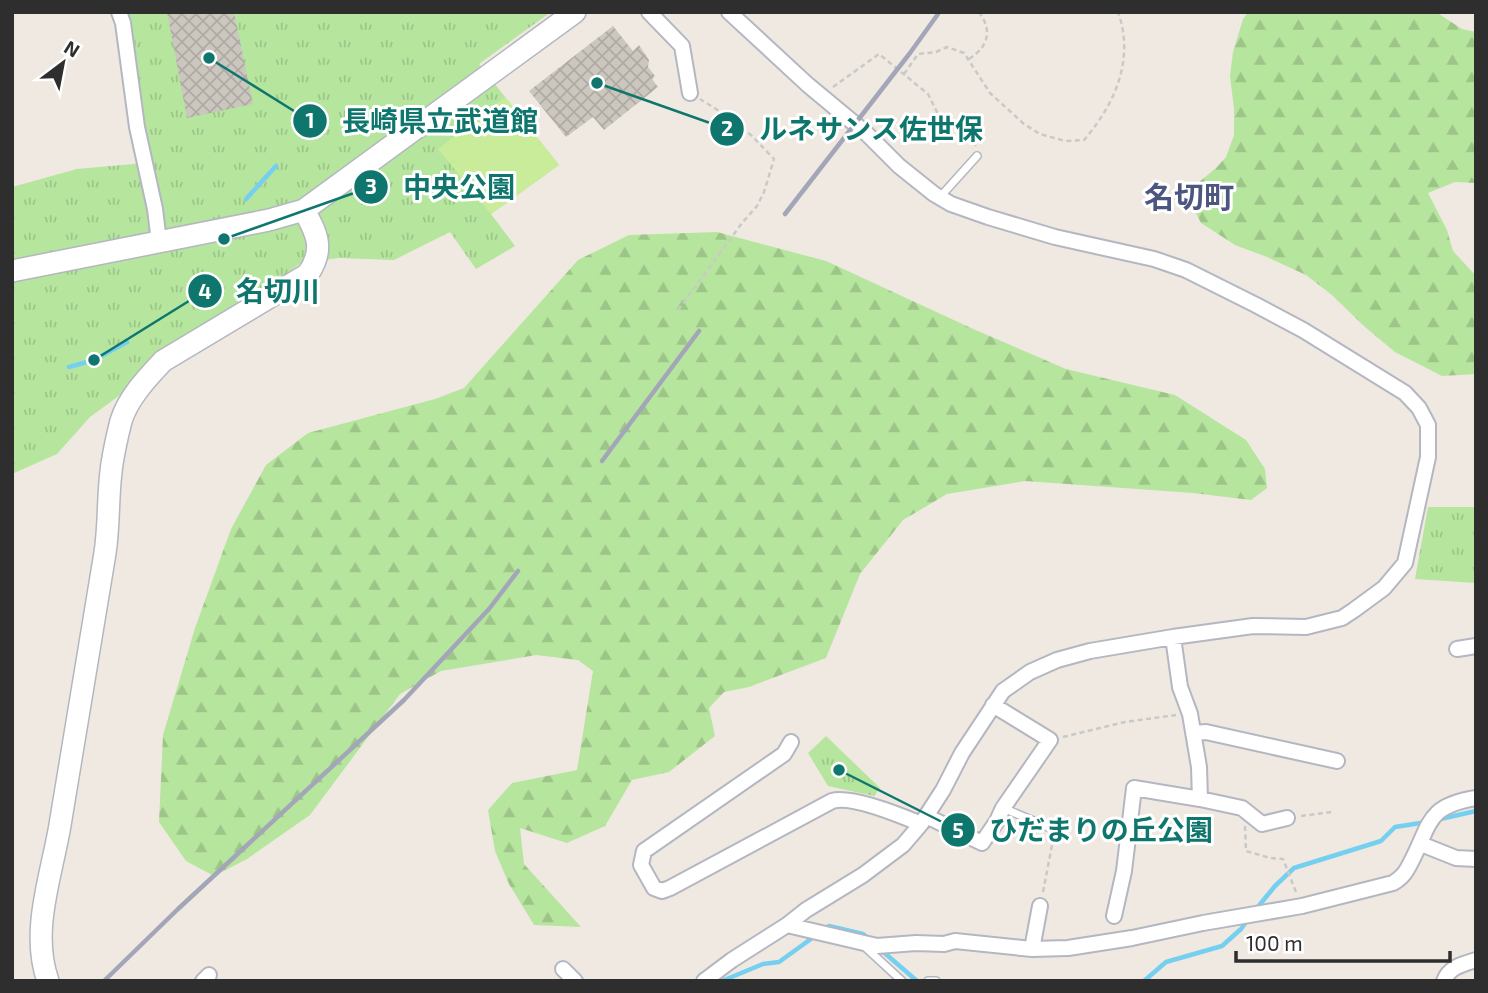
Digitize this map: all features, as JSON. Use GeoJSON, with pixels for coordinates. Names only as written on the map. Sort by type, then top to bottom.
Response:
{"type":"FeatureCollection","features":[{"type":"Feature","properties":{"kind":"street"},"geometry":{"type":"LineString","coordinates":[[120,12],[137,127],[155,209],[159,242]]}},
{"type":"Feature","properties":{"kind":"street"},"geometry":{"type":"LineString","coordinates":[[12,271],[269,220],[303,210],[575,12]]}},
{"type":"Feature","properties":{"kind":"street"},"geometry":{"type":"LineString","coordinates":[[649,12],[682,46],[691,93]]}},
{"type":"Feature","properties":{"kind":"street"},"geometry":{"type":"LineString","coordinates":[[705,981],[806,909],[863,874],[903,845],[923,820],[1003,691],[1030,672],[1057,660],[1090,651],[1173,637],[1253,626],[1306,627],[1342,618],[1384,588],[1405,563],[1428,457],[1428,425],[1419,408],[1405,393],[1303,330],[1256,305],[1186,270],[1154,259],[1067,240],[1001,221],[951,204],[939,197],[899,166],[867,134],[729,12]]}},
{"type":"Feature","properties":{"kind":"street"},"geometry":{"type":"LineString","coordinates":[[48,981],[41,954],[44,912],[106,549],[113,459],[122,418],[145,380],[163,361],[308,274],[316,262],[317,232],[303,210]]}},
{"type":"Feature","properties":{"kind":"street"},"geometry":{"type":"LineString","coordinates":[[1173,637],[1180,687],[1194,733],[1200,799]]}},
{"type":"Feature","properties":{"kind":"street"},"geometry":{"type":"LineString","coordinates":[[1457,649],[1476,646]]}},
{"type":"Feature","properties":{"kind":"street"},"geometry":{"type":"LineString","coordinates":[[791,741],[784,754],[644,851],[642,864],[654,888],[662,891],[670,888],[840,798],[923,820],[982,843],[1050,740],[993,705]]}},
{"type":"Feature","properties":{"kind":"street"},"geometry":{"type":"LineString","coordinates":[[1194,733],[1206,732],[1337,761]]}},
{"type":"Feature","properties":{"kind":"street"},"geometry":{"type":"LineString","coordinates":[[1114,920],[1124,871],[1134,789],[1242,808],[1262,824],[1287,818]]}},
{"type":"Feature","properties":{"kind":"street"},"geometry":{"type":"LineString","coordinates":[[787,925],[877,946],[955,942],[1032,949],[1068,948],[1115,937],[1302,906],[1393,883],[1404,876],[1421,844],[1430,819],[1455,802],[1476,797]]}},
{"type":"Feature","properties":{"kind":"street"},"geometry":{"type":"LineString","coordinates":[[1421,844],[1456,858],[1476,859]]}},
{"type":"Feature","properties":{"kind":"street"},"geometry":{"type":"LineString","coordinates":[[1032,949],[1041,902]]}},
{"type":"Feature","properties":{"kind":"street"},"geometry":{"type":"LineString","coordinates":[[1444,981],[1445,976],[1455,967],[1476,960]]}},
{"type":"Feature","properties":{"kind":"street"},"geometry":{"type":"LineString","coordinates":[[563,969],[575,981]]}},
{"type":"Feature","properties":{"kind":"lane"},"geometry":{"type":"LineString","coordinates":[[939,197],[977,156]]}},
{"type":"Feature","properties":{"kind":"lane"},"geometry":{"type":"LineString","coordinates":[[1003,808],[1055,830]]}},
{"type":"Feature","properties":{"kind":"lane"},"geometry":{"type":"LineString","coordinates":[[858,942],[902,981]]}},
{"type":"Feature","properties":{"kind":"lane"},"geometry":{"type":"LineString","coordinates":[[928,981],[936,981]]}},
{"type":"Feature","properties":{"kind":"path"},"geometry":{"type":"LineString","coordinates":[[968,59],[984,45],[988,34],[986,22],[979,12]]}},
{"type":"Feature","properties":{"kind":"path"},"geometry":{"type":"LineString","coordinates":[[904,74],[918,54],[936,52],[947,47],[964,53],[990,93],[1024,124],[1040,134],[1065,141],[1084,140],[1116,92],[1124,63],[1123,27],[1118,12]]}},
{"type":"Feature","properties":{"kind":"path"},"geometry":{"type":"LineString","coordinates":[[821,96],[878,54],[928,94],[939,116],[977,145],[977,156]]}},
{"type":"Feature","properties":{"kind":"path"},"geometry":{"type":"LineString","coordinates":[[678,310],[757,206],[774,159],[732,119],[691,93]]}},
{"type":"Feature","properties":{"kind":"path"},"geometry":{"type":"LineString","coordinates":[[1050,740],[1125,722],[1190,714]]}},
{"type":"Feature","properties":{"kind":"path"},"geometry":{"type":"LineString","coordinates":[[1287,818],[1332,812]]}},
{"type":"Feature","properties":{"kind":"path"},"geometry":{"type":"LineString","coordinates":[[1248,813],[1244,831],[1246,851],[1283,859],[1302,906]]}},
{"type":"Feature","properties":{"kind":"path"},"geometry":{"type":"LineString","coordinates":[[1041,902],[1055,830]]}},
{"type":"Feature","properties":{"kind":"green space"},"geometry":{"type":"Polygon","coordinates":[[[116,12],[551,12],[479,64],[559,165],[491,214],[515,246],[476,269],[450,232],[394,260],[339,258],[301,263],[90,417],[57,454],[12,474],[12,187],[77,169],[145,163],[116,12]]]}},
{"type":"Feature","properties":{"kind":"green space"},"geometry":{"type":"Polygon","coordinates":[[[1248,12],[1436,12],[1462,29],[1476,32],[1476,183],[1455,182],[1428,193],[1447,230],[1453,251],[1476,276],[1476,374],[1442,376],[1395,352],[1306,275],[1235,245],[1201,223],[1191,203],[1199,182],[1226,157],[1234,135],[1230,76],[1233,52],[1243,19],[1248,12]]]}},
{"type":"Feature","properties":{"kind":"green space"},"geometry":{"type":"Polygon","coordinates":[[[505,97],[559,165],[491,214],[438,149],[505,97]]]}},
{"type":"Feature","properties":{"kind":"green space"},"geometry":{"type":"Polygon","coordinates":[[[717,232],[826,261],[1066,369],[1175,395],[1246,440],[1265,469],[1267,488],[1251,500],[1193,493],[1025,481],[947,494],[903,520],[860,574],[826,658],[749,687],[724,692],[709,708],[715,736],[669,772],[632,780],[605,826],[567,843],[520,828],[524,864],[581,927],[534,925],[509,884],[495,851],[488,810],[512,783],[577,770],[593,671],[578,660],[536,655],[441,671],[400,694],[310,815],[247,859],[214,876],[186,861],[159,822],[163,735],[195,628],[231,529],[266,465],[308,433],[435,399],[464,388],[578,260],[629,235],[717,232]]]}},
{"type":"Feature","properties":{"kind":"green space"},"geometry":{"type":"Polygon","coordinates":[[[1428,507],[1476,507],[1476,583],[1415,579],[1428,507]]]}},
{"type":"Feature","properties":{"kind":"green space"},"geometry":{"type":"Polygon","coordinates":[[[826,736],[880,788],[874,796],[828,786],[808,753],[826,736]]]}},
{"type":"Feature","properties":{"kind":"building"},"geometry":{"type":"Polygon","coordinates":[[[167,12],[234,12],[253,104],[187,118],[167,12]]]}},
{"type":"Feature","properties":{"kind":"building"},"geometry":{"type":"Polygon","coordinates":[[[613,26],[633,51],[639,45],[649,60],[648,67],[655,76],[652,79],[658,87],[604,130],[593,117],[566,137],[529,91],[613,26]]]}},
{"type":"Feature","properties":{"kind":"waterway"},"geometry":{"type":"LineString","coordinates":[[246,199],[276,166]]}},
{"type":"Feature","properties":{"kind":"waterway"},"geometry":{"type":"LineString","coordinates":[[69,367],[94,360],[127,342]]}},
{"type":"Feature","properties":{"kind":"waterway"},"geometry":{"type":"LineString","coordinates":[[1436,820],[1476,811]]}},
{"type":"Feature","properties":{"kind":"waterway"},"geometry":{"type":"LineString","coordinates":[[1257,908],[1294,868],[1381,841],[1395,827],[1427,822]]}},
{"type":"Feature","properties":{"kind":"waterway"},"geometry":{"type":"LineString","coordinates":[[1144,981],[1166,962],[1222,946],[1249,918]]}},
{"type":"Feature","properties":{"kind":"waterway"},"geometry":{"type":"LineString","coordinates":[[822,931],[829,926],[863,934],[869,939]]}},
{"type":"Feature","properties":{"kind":"waterway"},"geometry":{"type":"LineString","coordinates":[[722,981],[763,964],[779,962],[815,936]]}},
{"type":"Feature","properties":{"kind":"waterway"},"geometry":{"type":"LineString","coordinates":[[880,949],[917,981]]}},
{"type":"Feature","properties":{"kind":"railway"},"geometry":{"type":"LineString","coordinates":[[785,214],[938,14]]}},
{"type":"Feature","properties":{"kind":"railway"},"geometry":{"type":"LineString","coordinates":[[602,461],[699,331]]}},
{"type":"Feature","properties":{"kind":"railway"},"geometry":{"type":"LineString","coordinates":[[104,981],[404,700],[489,609],[518,571]]}},
{"type":"Feature","properties":{"kind":"place","name":"長崎県立武道館"},"geometry":{"type":"Point","coordinates":[209,58]}},
{"type":"Feature","properties":{"kind":"place","name":"ルネサンス佐世保"},"geometry":{"type":"Point","coordinates":[597,83]}},
{"type":"Feature","properties":{"kind":"place","name":"中央公園"},"geometry":{"type":"Point","coordinates":[224,239]}},
{"type":"Feature","properties":{"kind":"place","name":"名切川"},"geometry":{"type":"Point","coordinates":[94,360]}},
{"type":"Feature","properties":{"kind":"place","name":"ひだまりの丘公園"},"geometry":{"type":"Point","coordinates":[839,770]}},
{"type":"Feature","properties":{"kind":"district","name":"名切町"},"geometry":{"type":"Point","coordinates":[1189,198]}}]}
